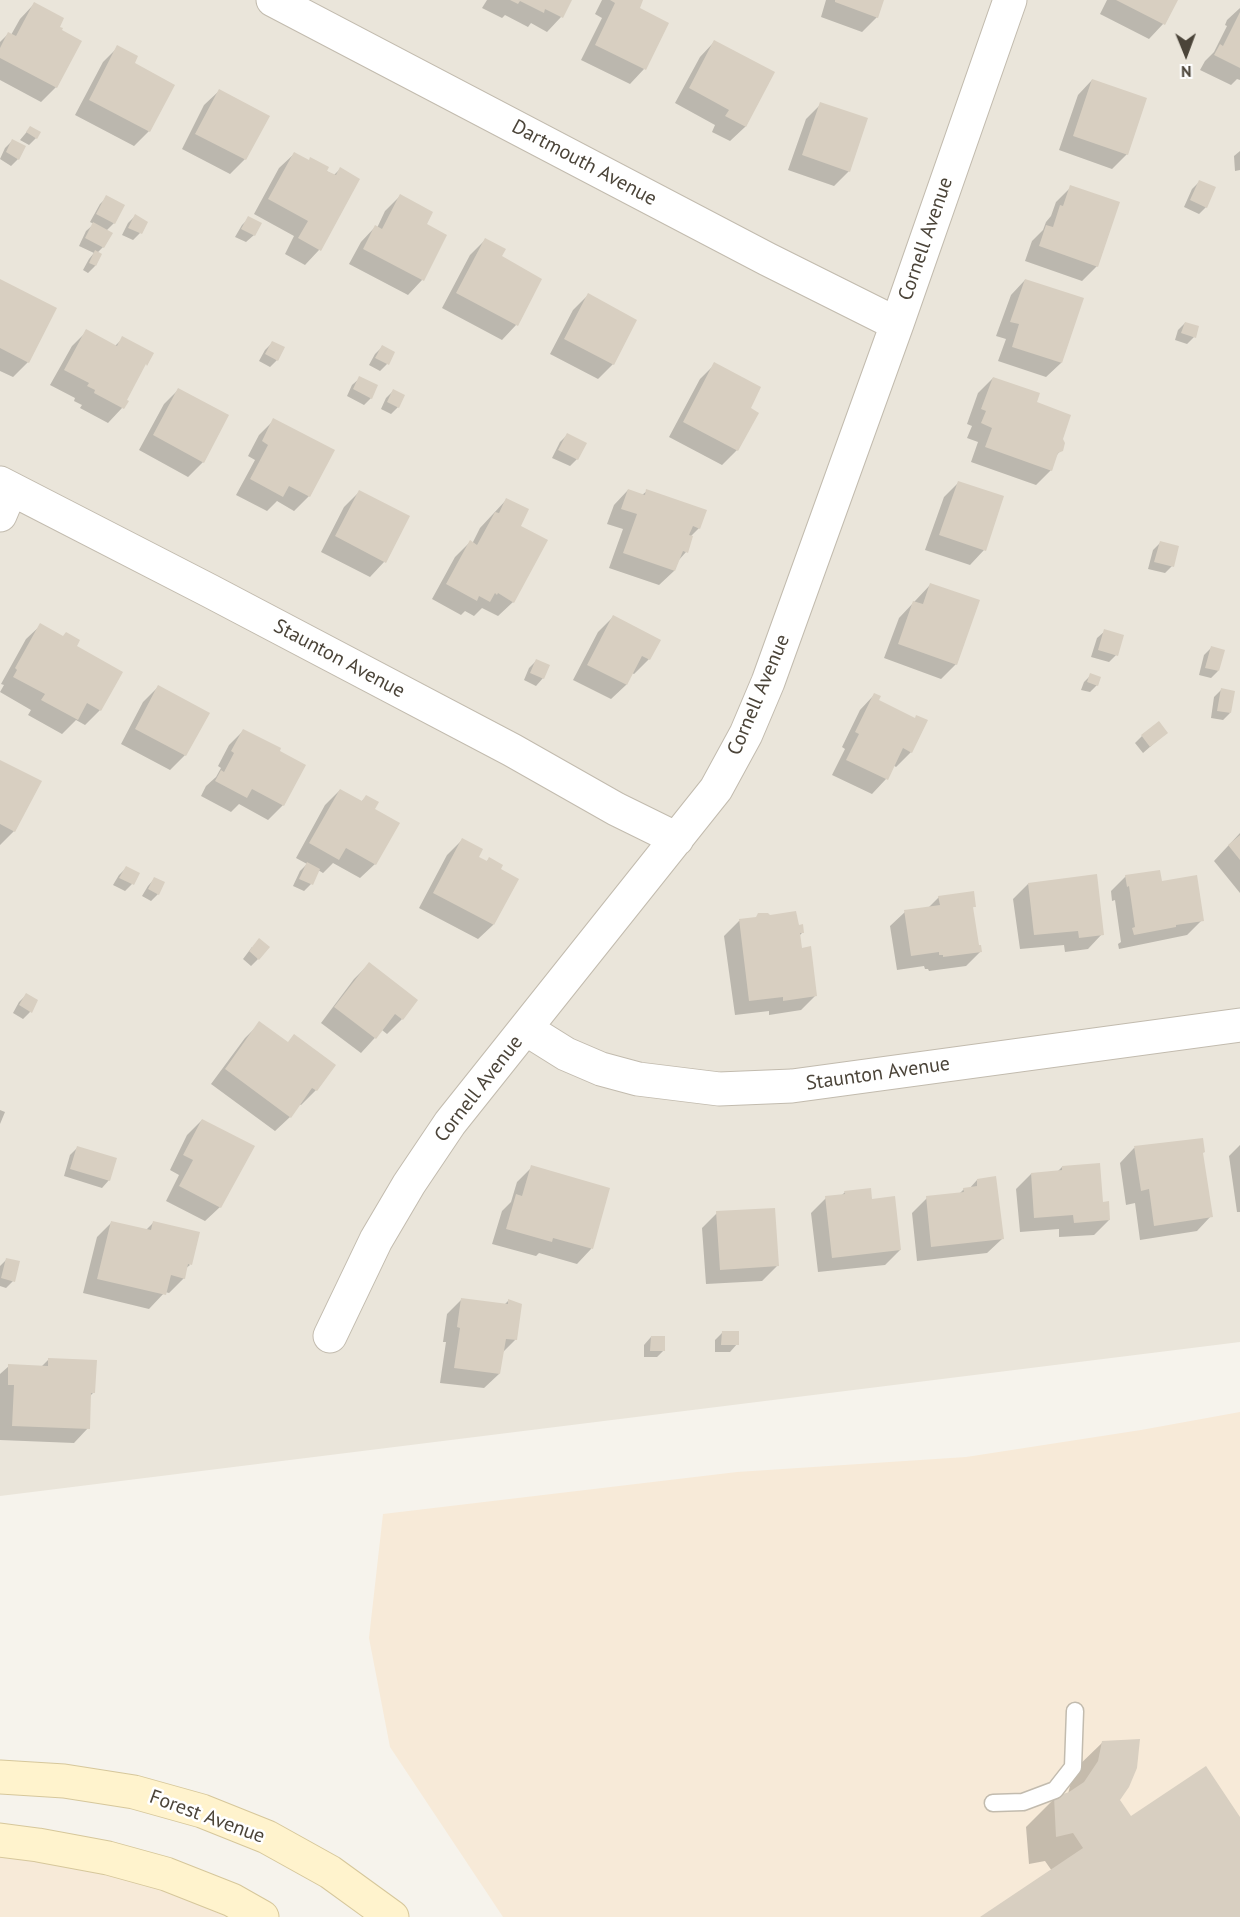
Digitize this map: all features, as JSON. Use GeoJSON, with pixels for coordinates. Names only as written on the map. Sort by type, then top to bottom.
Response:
{"type":"FeatureCollection","features":[{"type":"Feature","properties":{"kind":"main road","name":"Forest Avenue"},"geometry":{"type":"LineString","coordinates":[[0,1776],[64,1781],[134,1792],[202,1811],[267,1838],[330,1872],[392,1917]]}},
{"type":"Feature","properties":{"kind":"main road"},"geometry":{"type":"LineString","coordinates":[[0,1840],[108,1858],[166,1874],[232,1900],[262,1917]]}},
{"type":"Feature","properties":{"kind":"street","name":"Dartmouth Avenue"},"geometry":{"type":"LineString","coordinates":[[273,0],[897,324]]}},
{"type":"Feature","properties":{"kind":"street","name":"Cornell Avenue"},"geometry":{"type":"LineString","coordinates":[[330,1336],[376,1240],[409,1184],[450,1123],[716,789],[751,724],[897,324],[1010,0]]}},
{"type":"Feature","properties":{"kind":"street","name":"Staunton Avenue"},"geometry":{"type":"LineString","coordinates":[[4,495],[262,618],[676,839]]}},
{"type":"Feature","properties":{"kind":"street","name":"Staunton Avenue"},"geometry":{"type":"LineString","coordinates":[[526,1029],[566,1054],[600,1069],[638,1079],[719,1089],[792,1086],[1240,1025]]}},
{"type":"Feature","properties":{"kind":"lane"},"geometry":{"type":"LineString","coordinates":[[993,1803],[1023,1802],[1055,1790],[1073,1767],[1075,1712]]}},
{"type":"Feature","properties":{"kind":"shaded area"},"geometry":{"type":"Polygon","coordinates":[[[0,0],[1240,0],[1240,1342],[0,1496],[0,0]]]}},
{"type":"Feature","properties":{"kind":"shaded area"},"geometry":{"type":"Polygon","coordinates":[[[1240,1412],[1240,1917],[503,1917],[390,1747],[369,1638],[383,1514],[737,1472],[966,1457],[1240,1412]]]}},
{"type":"Feature","properties":{"kind":"shaded area"},"geometry":{"type":"Polygon","coordinates":[[[0,1840],[262,1917],[0,1917],[0,1840]]]}},
{"type":"Feature","properties":{"kind":"building"},"geometry":{"type":"Polygon","coordinates":[[[510,0],[572,0],[563,18],[545,9],[544,13],[520,1],[518,4],[510,0]]]}},
{"type":"Feature","properties":{"kind":"building"},"geometry":{"type":"Polygon","coordinates":[[[610,0],[643,0],[640,8],[669,23],[646,70],[595,45],[615,3],[610,0]]]}},
{"type":"Feature","properties":{"kind":"building"},"geometry":{"type":"Polygon","coordinates":[[[835,0],[884,0],[878,18],[835,2],[835,0]]]}},
{"type":"Feature","properties":{"kind":"building"},"geometry":{"type":"Polygon","coordinates":[[[1116,0],[1178,0],[1165,25],[1116,0]]]}},
{"type":"Feature","properties":{"kind":"building"},"geometry":{"type":"Polygon","coordinates":[[[34,2],[64,18],[60,27],[63,28],[62,30],[82,41],[57,88],[0,58],[0,48],[8,32],[16,36],[34,2]]]}},
{"type":"Feature","properties":{"kind":"building"},"geometry":{"type":"Polygon","coordinates":[[[1240,12],[1240,68],[1214,55],[1220,44],[1223,46],[1240,12]]]}},
{"type":"Feature","properties":{"kind":"building"},"geometry":{"type":"Polygon","coordinates":[[[714,40],[775,72],[746,127],[725,116],[729,110],[689,88],[714,40]]]}},
{"type":"Feature","properties":{"kind":"building"},"geometry":{"type":"Polygon","coordinates":[[[117,45],[138,56],[135,63],[175,85],[150,132],[89,100],[117,45]]]}},
{"type":"Feature","properties":{"kind":"building"},"geometry":{"type":"Polygon","coordinates":[[[1092,79],[1147,98],[1128,155],[1073,136],[1092,79]]]}},
{"type":"Feature","properties":{"kind":"building"},"geometry":{"type":"Polygon","coordinates":[[[219,89],[270,116],[246,160],[195,134],[219,89]]]}},
{"type":"Feature","properties":{"kind":"building"},"geometry":{"type":"Polygon","coordinates":[[[820,102],[868,118],[850,172],[802,155],[820,102]]]}},
{"type":"Feature","properties":{"kind":"building"},"geometry":{"type":"Polygon","coordinates":[[[30,126],[41,132],[37,139],[26,132],[30,126]]]}},
{"type":"Feature","properties":{"kind":"building"},"geometry":{"type":"Polygon","coordinates":[[[12,139],[26,146],[19,160],[6,152],[12,139]]]}},
{"type":"Feature","properties":{"kind":"building"},"geometry":{"type":"Polygon","coordinates":[[[294,152],[329,167],[327,171],[336,175],[340,167],[360,179],[321,251],[298,238],[308,221],[268,199],[294,152]]]}},
{"type":"Feature","properties":{"kind":"building"},"geometry":{"type":"Polygon","coordinates":[[[1199,180],[1216,187],[1207,208],[1190,200],[1199,180]]]}},
{"type":"Feature","properties":{"kind":"building"},"geometry":{"type":"Polygon","coordinates":[[[1070,185],[1120,202],[1098,267],[1039,246],[1046,225],[1053,227],[1070,185]]]}},
{"type":"Feature","properties":{"kind":"building"},"geometry":{"type":"Polygon","coordinates":[[[400,194],[433,212],[427,224],[447,235],[424,281],[363,249],[375,225],[382,229],[400,194]]]}},
{"type":"Feature","properties":{"kind":"building"},"geometry":{"type":"Polygon","coordinates":[[[106,195],[125,205],[115,224],[96,214],[106,195]]]}},
{"type":"Feature","properties":{"kind":"building"},"geometry":{"type":"Polygon","coordinates":[[[135,214],[148,222],[142,234],[128,228],[135,214]]]}},
{"type":"Feature","properties":{"kind":"building"},"geometry":{"type":"Polygon","coordinates":[[[248,216],[262,223],[255,236],[241,229],[248,216]]]}},
{"type":"Feature","properties":{"kind":"building"},"geometry":{"type":"Polygon","coordinates":[[[93,222],[113,233],[104,248],[85,238],[93,222]]]}},
{"type":"Feature","properties":{"kind":"building"},"geometry":{"type":"Polygon","coordinates":[[[485,238],[506,249],[502,256],[542,279],[518,326],[456,293],[485,238]]]}},
{"type":"Feature","properties":{"kind":"building"},"geometry":{"type":"Polygon","coordinates":[[[95,250],[102,254],[96,266],[89,263],[95,250]]]}},
{"type":"Feature","properties":{"kind":"building"},"geometry":{"type":"Polygon","coordinates":[[[0,279],[57,308],[29,363],[0,348],[0,279]]]}},
{"type":"Feature","properties":{"kind":"building"},"geometry":{"type":"Polygon","coordinates":[[[1025,279],[1084,298],[1062,363],[1012,347],[1019,324],[1010,322],[1025,279]]]}},
{"type":"Feature","properties":{"kind":"building"},"geometry":{"type":"Polygon","coordinates":[[[588,293],[637,320],[614,365],[564,339],[588,293]]]}},
{"type":"Feature","properties":{"kind":"building"},"geometry":{"type":"Polygon","coordinates":[[[1185,322],[1199,326],[1196,338],[1181,333],[1185,322]]]}},
{"type":"Feature","properties":{"kind":"building"},"geometry":{"type":"Polygon","coordinates":[[[86,329],[117,346],[122,336],[154,353],[147,366],[146,364],[124,409],[94,393],[95,390],[87,386],[89,383],[64,370],[86,329]]]}},
{"type":"Feature","properties":{"kind":"building"},"geometry":{"type":"Polygon","coordinates":[[[272,341],[285,347],[278,361],[265,354],[272,341]]]}},
{"type":"Feature","properties":{"kind":"building"},"geometry":{"type":"Polygon","coordinates":[[[382,345],[395,352],[389,365],[375,358],[382,345]]]}},
{"type":"Feature","properties":{"kind":"building"},"geometry":{"type":"Polygon","coordinates":[[[714,362],[761,387],[751,408],[759,413],[738,451],[683,422],[714,362]]]}},
{"type":"Feature","properties":{"kind":"building"},"geometry":{"type":"Polygon","coordinates":[[[359,376],[378,385],[372,399],[353,389],[359,376]]]}},
{"type":"Feature","properties":{"kind":"building"},"geometry":{"type":"Polygon","coordinates":[[[993,377],[1040,393],[1037,402],[1071,415],[1063,439],[1065,443],[1063,451],[1058,453],[1052,471],[985,447],[992,428],[981,423],[986,411],[981,409],[993,377]]]}},
{"type":"Feature","properties":{"kind":"building"},"geometry":{"type":"Polygon","coordinates":[[[178,388],[229,415],[204,463],[153,435],[178,388]]]}},
{"type":"Feature","properties":{"kind":"building"},"geometry":{"type":"Polygon","coordinates":[[[393,389],[405,395],[399,408],[387,402],[393,389]]]}},
{"type":"Feature","properties":{"kind":"building"},"geometry":{"type":"Polygon","coordinates":[[[273,418],[335,450],[310,497],[289,486],[283,497],[250,479],[268,445],[262,441],[273,418]]]}},
{"type":"Feature","properties":{"kind":"building"},"geometry":{"type":"Polygon","coordinates":[[[567,433],[587,443],[578,460],[558,450],[567,433]]]}},
{"type":"Feature","properties":{"kind":"building"},"geometry":{"type":"Polygon","coordinates":[[[958,481],[1004,496],[986,551],[939,535],[958,481]]]}},
{"type":"Feature","properties":{"kind":"building"},"geometry":{"type":"Polygon","coordinates":[[[628,489],[645,495],[646,489],[707,510],[700,529],[693,526],[689,535],[693,536],[688,553],[683,551],[675,571],[623,553],[637,514],[621,509],[628,489]]]}},
{"type":"Feature","properties":{"kind":"building"},"geometry":{"type":"Polygon","coordinates":[[[359,490],[410,516],[386,563],[335,536],[359,490]]]}},
{"type":"Feature","properties":{"kind":"building"},"geometry":{"type":"Polygon","coordinates":[[[506,498],[529,509],[521,526],[548,540],[514,603],[498,593],[497,595],[495,593],[490,602],[479,596],[477,601],[446,584],[470,540],[477,545],[495,512],[499,513],[506,498]]]}},
{"type":"Feature","properties":{"kind":"building"},"geometry":{"type":"Polygon","coordinates":[[[1160,541],[1179,546],[1174,567],[1154,562],[1160,541]]]}},
{"type":"Feature","properties":{"kind":"building"},"geometry":{"type":"Polygon","coordinates":[[[930,583],[980,600],[957,665],[898,644],[913,601],[923,604],[930,583]]]}},
{"type":"Feature","properties":{"kind":"building"},"geometry":{"type":"Polygon","coordinates":[[[613,615],[661,640],[650,660],[642,656],[627,685],[587,665],[613,615]]]}},
{"type":"Feature","properties":{"kind":"building"},"geometry":{"type":"Polygon","coordinates":[[[40,623],[63,636],[66,632],[80,640],[77,646],[123,672],[101,711],[87,703],[78,720],[41,700],[45,694],[13,677],[17,670],[15,668],[40,623]]]}},
{"type":"Feature","properties":{"kind":"building"},"geometry":{"type":"Polygon","coordinates":[[[1104,629],[1124,635],[1118,656],[1098,650],[1104,629]]]}},
{"type":"Feature","properties":{"kind":"building"},"geometry":{"type":"Polygon","coordinates":[[[1211,646],[1225,650],[1219,671],[1205,668],[1211,646]]]}},
{"type":"Feature","properties":{"kind":"building"},"geometry":{"type":"Polygon","coordinates":[[[536,659],[550,665],[544,679],[530,673],[536,659]]]}},
{"type":"Feature","properties":{"kind":"building"},"geometry":{"type":"Polygon","coordinates":[[[1090,673],[1101,677],[1098,686],[1087,682],[1090,673]]]}},
{"type":"Feature","properties":{"kind":"building"},"geometry":{"type":"Polygon","coordinates":[[[158,685],[210,713],[186,756],[135,729],[158,685]]]}},
{"type":"Feature","properties":{"kind":"building"},"geometry":{"type":"Polygon","coordinates":[[[1221,688],[1235,691],[1231,713],[1217,711],[1221,688]]]}},
{"type":"Feature","properties":{"kind":"building"},"geometry":{"type":"Polygon","coordinates":[[[874,693],[881,696],[879,700],[915,718],[916,715],[928,720],[912,753],[903,748],[888,780],[846,760],[859,734],[855,732],[874,693]]]}},
{"type":"Feature","properties":{"kind":"building"},"geometry":{"type":"Polygon","coordinates":[[[1159,721],[1168,733],[1150,747],[1141,735],[1159,721]]]}},
{"type":"Feature","properties":{"kind":"building"},"geometry":{"type":"Polygon","coordinates":[[[243,729],[281,748],[280,751],[306,765],[284,806],[252,789],[247,798],[215,781],[221,770],[224,772],[234,753],[231,751],[243,729]]]}},
{"type":"Feature","properties":{"kind":"building"},"geometry":{"type":"Polygon","coordinates":[[[0,760],[42,781],[15,832],[0,824],[0,760]]]}},
{"type":"Feature","properties":{"kind":"building"},"geometry":{"type":"Polygon","coordinates":[[[340,789],[362,801],[366,795],[379,802],[375,809],[400,823],[376,865],[346,848],[339,860],[309,843],[340,789]]]}},
{"type":"Feature","properties":{"kind":"building"},"geometry":{"type":"Polygon","coordinates":[[[1240,835],[1240,860],[1228,845],[1240,835]]]}},
{"type":"Feature","properties":{"kind":"building"},"geometry":{"type":"Polygon","coordinates":[[[462,838],[483,849],[479,857],[487,861],[489,857],[503,865],[501,869],[519,879],[494,925],[433,893],[462,838]]]}},
{"type":"Feature","properties":{"kind":"building"},"geometry":{"type":"Polygon","coordinates":[[[307,862],[320,869],[313,885],[299,879],[307,862]]]}},
{"type":"Feature","properties":{"kind":"building"},"geometry":{"type":"Polygon","coordinates":[[[126,866],[140,873],[134,885],[119,878],[126,866]]]}},
{"type":"Feature","properties":{"kind":"building"},"geometry":{"type":"Polygon","coordinates":[[[1160,870],[1162,881],[1197,875],[1204,921],[1134,935],[1132,928],[1135,927],[1129,886],[1127,887],[1125,875],[1160,870]]]}},
{"type":"Feature","properties":{"kind":"building"},"geometry":{"type":"Polygon","coordinates":[[[1097,874],[1104,935],[1079,938],[1078,931],[1034,935],[1028,883],[1097,874]]]}},
{"type":"Feature","properties":{"kind":"building"},"geometry":{"type":"Polygon","coordinates":[[[154,877],[165,882],[159,895],[148,889],[154,877]]]}},
{"type":"Feature","properties":{"kind":"building"},"geometry":{"type":"Polygon","coordinates":[[[974,891],[976,907],[973,907],[982,952],[943,957],[939,955],[939,952],[911,956],[904,910],[940,905],[938,896],[974,891]]]}},
{"type":"Feature","properties":{"kind":"building"},"geometry":{"type":"Polygon","coordinates":[[[796,911],[799,925],[803,924],[804,933],[800,933],[802,948],[811,946],[817,996],[783,1001],[783,997],[749,1001],[739,919],[756,917],[758,913],[770,915],[796,911]]]}},
{"type":"Feature","properties":{"kind":"building"},"geometry":{"type":"Polygon","coordinates":[[[259,938],[270,947],[259,960],[249,951],[259,938]]]}},
{"type":"Feature","properties":{"kind":"building"},"geometry":{"type":"Polygon","coordinates":[[[369,962],[418,1000],[403,1020],[395,1014],[376,1039],[334,1007],[369,962]]]}},
{"type":"Feature","properties":{"kind":"building"},"geometry":{"type":"Polygon","coordinates":[[[26,993],[38,1000],[32,1013],[19,1005],[26,993]]]}},
{"type":"Feature","properties":{"kind":"building"},"geometry":{"type":"Polygon","coordinates":[[[259,1021],[288,1042],[294,1034],[336,1065],[317,1091],[312,1088],[291,1118],[225,1069],[259,1021]]]}},
{"type":"Feature","properties":{"kind":"building"},"geometry":{"type":"Polygon","coordinates":[[[202,1119],[255,1146],[221,1208],[179,1186],[193,1160],[183,1155],[202,1119]]]}},
{"type":"Feature","properties":{"kind":"building"},"geometry":{"type":"Polygon","coordinates":[[[1203,1138],[1205,1152],[1203,1153],[1213,1217],[1154,1226],[1149,1189],[1141,1191],[1134,1146],[1203,1138]]]}},
{"type":"Feature","properties":{"kind":"building"},"geometry":{"type":"Polygon","coordinates":[[[77,1146],[117,1158],[110,1181],[70,1169],[77,1146]]]}},
{"type":"Feature","properties":{"kind":"building"},"geometry":{"type":"Polygon","coordinates":[[[1100,1163],[1103,1202],[1109,1201],[1110,1220],[1074,1223],[1073,1215],[1034,1218],[1031,1173],[1062,1170],[1062,1166],[1100,1163]]]}},
{"type":"Feature","properties":{"kind":"building"},"geometry":{"type":"Polygon","coordinates":[[[531,1165],[610,1188],[593,1249],[553,1238],[552,1242],[506,1229],[516,1194],[522,1196],[531,1165]]]}},
{"type":"Feature","properties":{"kind":"building"},"geometry":{"type":"Polygon","coordinates":[[[996,1176],[1004,1239],[931,1247],[926,1196],[964,1192],[963,1188],[977,1186],[977,1179],[996,1176]]]}},
{"type":"Feature","properties":{"kind":"building"},"geometry":{"type":"Polygon","coordinates":[[[871,1188],[872,1199],[895,1196],[901,1250],[832,1258],[825,1196],[871,1188]]]}},
{"type":"Feature","properties":{"kind":"building"},"geometry":{"type":"Polygon","coordinates":[[[775,1208],[779,1266],[720,1270],[716,1211],[775,1208]]]}},
{"type":"Feature","properties":{"kind":"building"},"geometry":{"type":"Polygon","coordinates":[[[111,1221],[151,1230],[153,1221],[200,1232],[192,1265],[188,1264],[185,1279],[171,1275],[166,1295],[97,1279],[111,1221]]]}},
{"type":"Feature","properties":{"kind":"building"},"geometry":{"type":"Polygon","coordinates":[[[6,1258],[20,1261],[15,1282],[1,1278],[6,1258]]]}},
{"type":"Feature","properties":{"kind":"building"},"geometry":{"type":"Polygon","coordinates":[[[461,1298],[508,1304],[508,1299],[522,1304],[517,1340],[506,1339],[500,1374],[454,1368],[460,1328],[457,1327],[461,1298]]]}},
{"type":"Feature","properties":{"kind":"building"},"geometry":{"type":"Polygon","coordinates":[[[722,1331],[739,1331],[739,1345],[721,1345],[722,1331]]]}},
{"type":"Feature","properties":{"kind":"building"},"geometry":{"type":"Polygon","coordinates":[[[651,1336],[665,1336],[665,1351],[650,1351],[651,1336]]]}},
{"type":"Feature","properties":{"kind":"building"},"geometry":{"type":"Polygon","coordinates":[[[48,1358],[97,1360],[95,1393],[91,1393],[90,1429],[12,1426],[14,1385],[8,1385],[8,1364],[48,1366],[48,1358]]]}},
{"type":"Feature","properties":{"kind":"building"},"geometry":{"type":"Polygon","coordinates":[[[1140,1739],[1137,1768],[1129,1787],[1120,1800],[1131,1816],[1206,1766],[1240,1817],[1240,1917],[980,1917],[1083,1848],[1073,1833],[1056,1837],[1054,1797],[1069,1792],[1084,1782],[1098,1761],[1102,1741],[1140,1739]]]}}]}
